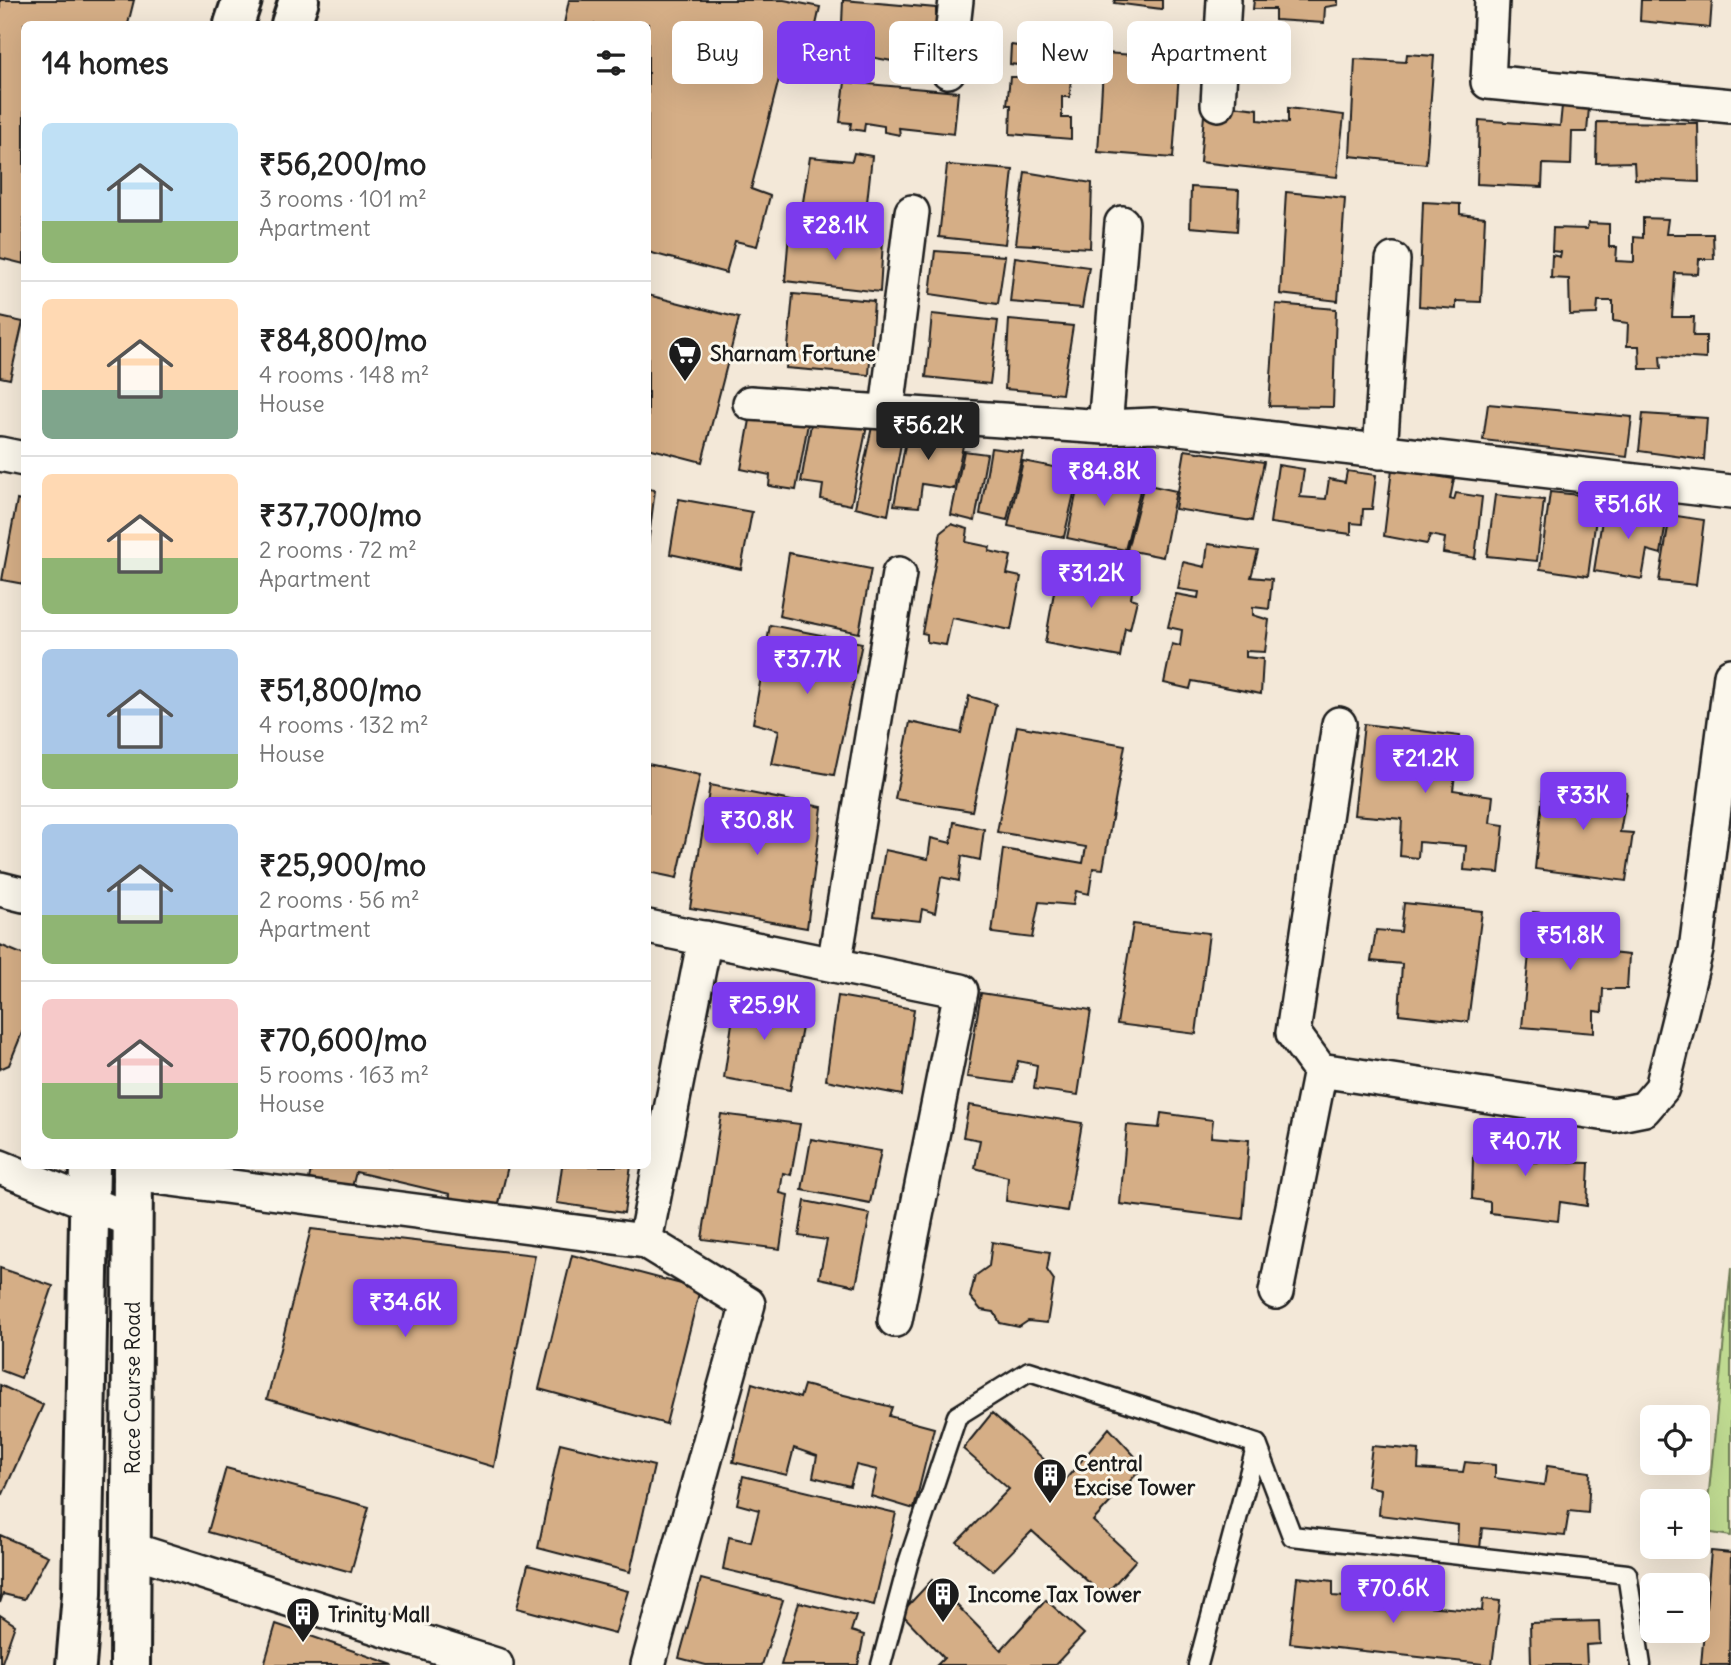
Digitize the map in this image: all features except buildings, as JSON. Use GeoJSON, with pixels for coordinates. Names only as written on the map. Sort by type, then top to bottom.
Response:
{"type":"FeatureCollection","features":[{"type":"Feature","properties":{"kind":"main road"},"geometry":{"type":"LineString","coordinates":[[235,21],[242,0]]}},
{"type":"Feature","properties":{"kind":"main road"},"geometry":{"type":"LineString","coordinates":[[292,21],[299,0]]}},
{"type":"Feature","properties":{"kind":"main road","name":"Race Course Road"},"geometry":{"type":"LineString","coordinates":[[130,1665],[133,1550],[133,1170]]}},
{"type":"Feature","properties":{"kind":"main road"},"geometry":{"type":"LineString","coordinates":[[76,1665],[82,1594],[88,1184]]}},
{"type":"Feature","properties":{"kind":"street"},"geometry":{"type":"LineString","coordinates":[[954,21],[956,0]]}},
{"type":"Feature","properties":{"kind":"street"},"geometry":{"type":"LineString","coordinates":[[1218,104],[1224,0]]}},
{"type":"Feature","properties":{"kind":"street"},"geometry":{"type":"LineString","coordinates":[[1492,0],[1488,82],[1731,106]]}},
{"type":"Feature","properties":{"kind":"street"},"geometry":{"type":"LineString","coordinates":[[887,410],[912,212]]}},
{"type":"Feature","properties":{"kind":"street"},"geometry":{"type":"LineString","coordinates":[[1105,427],[1122,223]]}},
{"type":"Feature","properties":{"kind":"street"},"geometry":{"type":"LineString","coordinates":[[1380,452],[1392,260]]}},
{"type":"Feature","properties":{"kind":"street"},"geometry":{"type":"LineString","coordinates":[[750,403],[887,410],[1105,427],[1154,425],[1731,492]]}},
{"type":"Feature","properties":{"kind":"street"},"geometry":{"type":"LineString","coordinates":[[0,454],[21,458]]}},
{"type":"Feature","properties":{"kind":"street"},"geometry":{"type":"LineString","coordinates":[[834,965],[900,575]]}},
{"type":"Feature","properties":{"kind":"street"},"geometry":{"type":"LineString","coordinates":[[1339,724],[1293,1033],[1320,1070],[1615,1115],[1644,1108],[1662,1087],[1696,950],[1731,675]]}},
{"type":"Feature","properties":{"kind":"street"},"geometry":{"type":"LineString","coordinates":[[0,889],[21,894]]}},
{"type":"Feature","properties":{"kind":"street"},"geometry":{"type":"LineString","coordinates":[[651,929],[961,991],[895,1320]]}},
{"type":"Feature","properties":{"kind":"street"},"geometry":{"type":"LineString","coordinates":[[645,1241],[705,938]]}},
{"type":"Feature","properties":{"kind":"street"},"geometry":{"type":"LineString","coordinates":[[1276,1292],[1320,1070]]}},
{"type":"Feature","properties":{"kind":"street"},"geometry":{"type":"LineString","coordinates":[[0,1167],[88,1184],[131,1220]]}},
{"type":"Feature","properties":{"kind":"street"},"geometry":{"type":"LineString","coordinates":[[133,1170],[645,1241],[748,1304],[648,1665]]}},
{"type":"Feature","properties":{"kind":"street"},"geometry":{"type":"LineString","coordinates":[[133,1550],[496,1665]]}},
{"type":"Feature","properties":{"kind":"lane"},"geometry":{"type":"LineString","coordinates":[[881,1665],[909,1560],[957,1416],[1029,1371],[1257,1444]]}},
{"type":"Feature","properties":{"kind":"lane"},"geometry":{"type":"LineString","coordinates":[[1198,1665],[1257,1444]]}},
{"type":"Feature","properties":{"kind":"lane"},"geometry":{"type":"LineString","coordinates":[[1257,1444],[1292,1536],[1627,1574],[1640,1665]]}},
{"type":"Feature","properties":{"kind":"green space"},"geometry":{"type":"Polygon","coordinates":[[[1731,1268],[1731,1536],[1710,1533],[1709,1489],[1731,1268]]]}},
{"type":"Feature","properties":{"kind":"place","name":"Sharnam Fortune"},"geometry":{"type":"Point","coordinates":[685,383]}},
{"type":"Feature","properties":{"kind":"place","name":"Central Excise Tower"},"geometry":{"type":"Point","coordinates":[1050,1505]}},
{"type":"Feature","properties":{"kind":"place","name":"Income Tax Tower"},"geometry":{"type":"Point","coordinates":[943,1624]}},
{"type":"Feature","properties":{"kind":"place","name":"Trinity Mall"},"geometry":{"type":"Point","coordinates":[303,1644]}}]}
